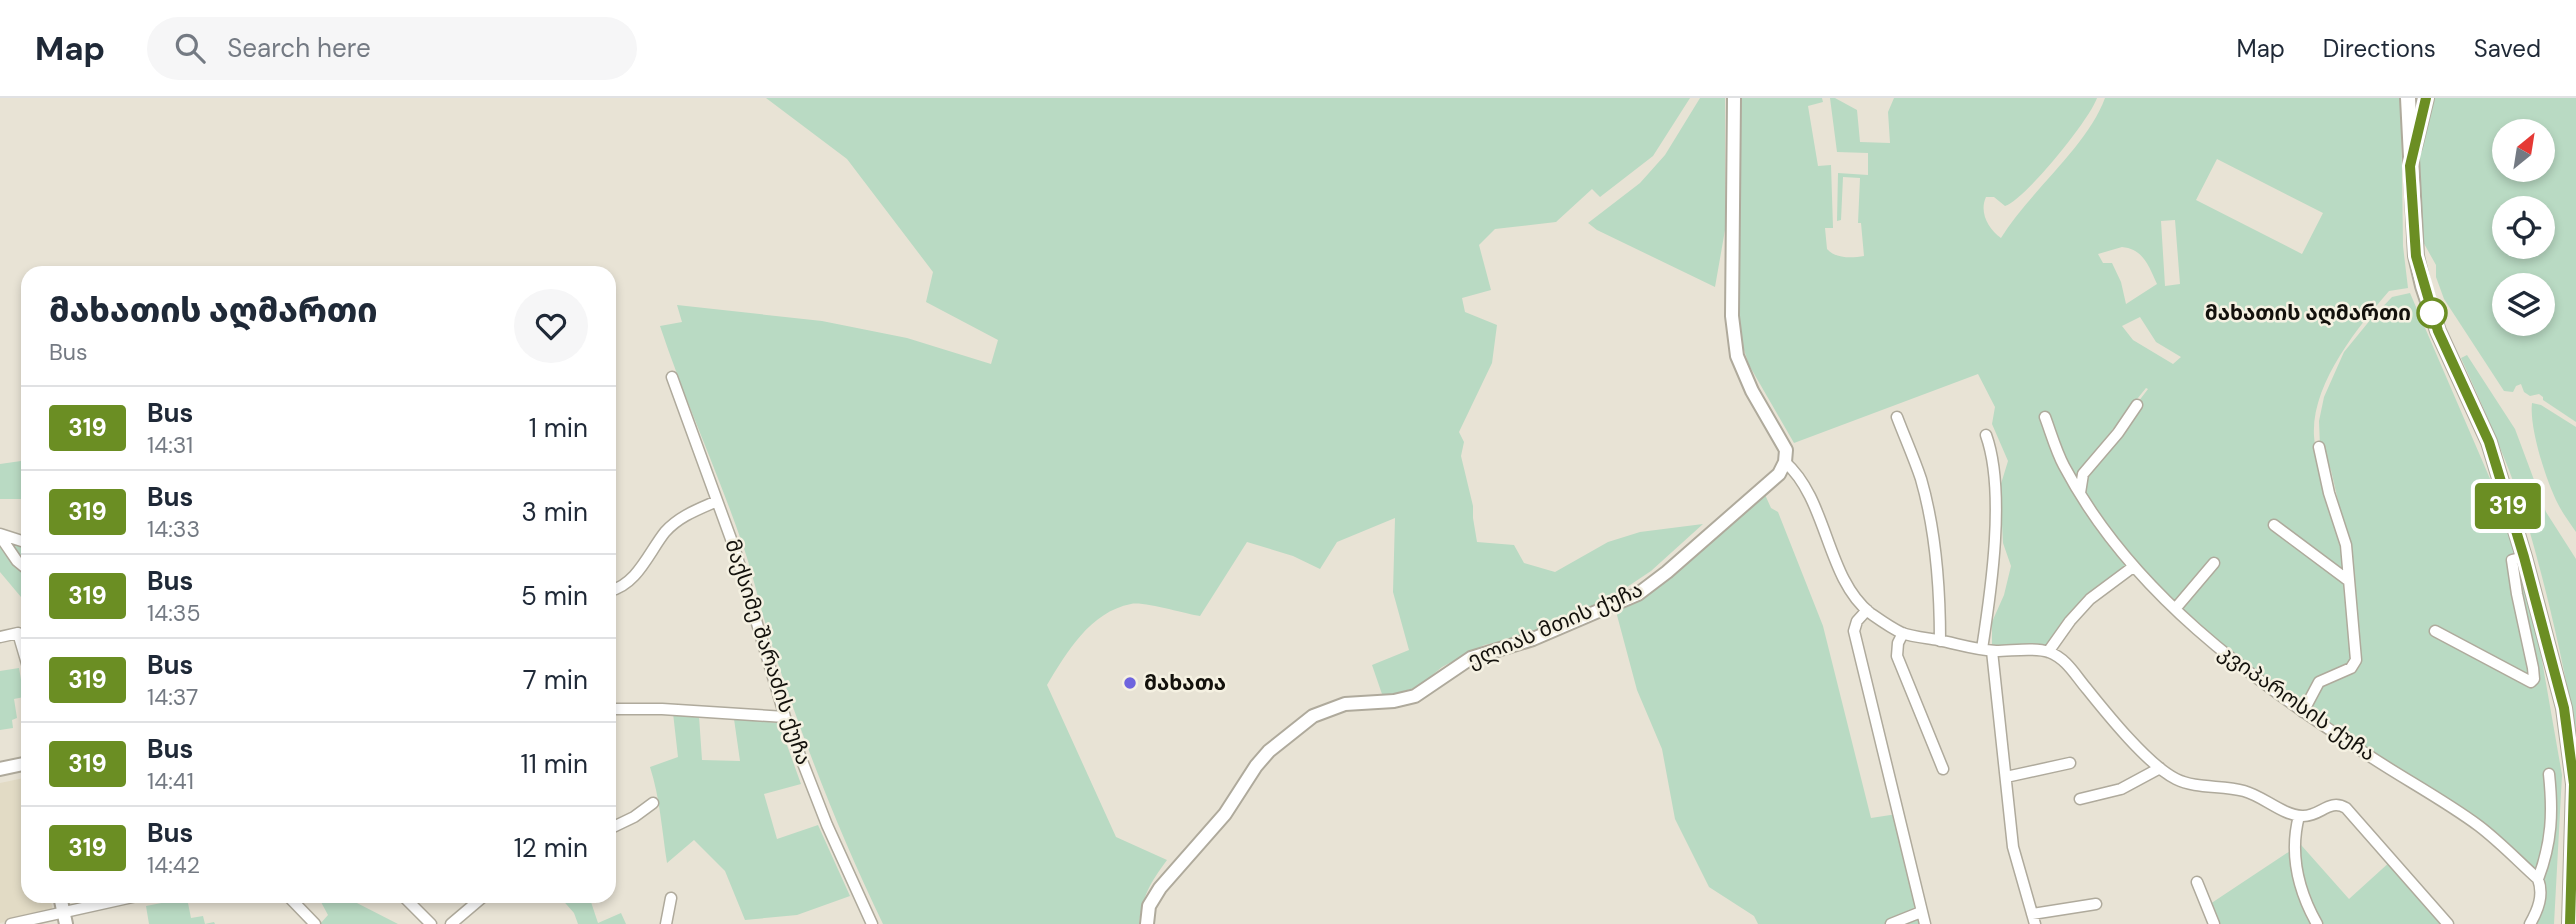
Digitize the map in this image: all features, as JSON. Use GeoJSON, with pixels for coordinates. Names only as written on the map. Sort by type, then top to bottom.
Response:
{"type":"FeatureCollection","features":[{"type":"Feature","properties":{"kind":"main road"},"geometry":{"type":"LineString","coordinates":[[2408,98],[2416,256],[2423,286],[2438,331],[2489,442],[2524,557],[2564,708],[2574,784],[2570,924]]}},
{"type":"Feature","properties":{"kind":"main road"},"geometry":{"type":"LineString","coordinates":[[2410,166],[2426,98]]}},
{"type":"Feature","properties":{"kind":"street"},"geometry":{"type":"LineString","coordinates":[[1734,98],[1732,316],[1737,356],[1752,391],[1786,450],[1785,462],[1797,473],[1809,492],[1842,574],[1867,610],[1903,633],[1987,650],[2048,652],[2063,660],[2115,723],[2160,768],[2179,781],[2244,791],[2299,816],[2310,816],[2334,804],[2346,808],[2448,924]]}},
{"type":"Feature","properties":{"kind":"street","name":"მაქსიმე შარაძის ქუჩა"},"geometry":{"type":"LineString","coordinates":[[672,377],[735,550],[785,717],[827,825],[872,924]]}},
{"type":"Feature","properties":{"kind":"street"},"geometry":{"type":"LineString","coordinates":[[2080,493],[2083,474],[2118,433],[2137,405]]}},
{"type":"Feature","properties":{"kind":"street"},"geometry":{"type":"LineString","coordinates":[[1897,417],[1921,479],[1932,530],[1940,586],[1940,641]]}},
{"type":"Feature","properties":{"kind":"street","name":"კვიპაროსის ქუჩა"},"geometry":{"type":"LineString","coordinates":[[2045,417],[2063,463],[2104,531],[2133,567],[2175,609],[2229,658],[2303,712],[2479,826],[2538,879]]}},
{"type":"Feature","properties":{"kind":"street"},"geometry":{"type":"LineString","coordinates":[[1986,435],[1993,468],[1995,525],[1987,650],[2006,777],[2013,847],[2034,919],[2096,904]]}},
{"type":"Feature","properties":{"kind":"street"},"geometry":{"type":"LineString","coordinates":[[2303,712],[2319,682],[2351,668],[2356,660],[2346,545],[2329,494],[2319,447]]}},
{"type":"Feature","properties":{"kind":"street","name":"ელიას მთის ქუჩა"},"geometry":{"type":"LineString","coordinates":[[1147,924],[1149,906],[1160,888],[1225,814],[1256,766],[1269,751],[1313,716],[1345,704],[1394,701],[1415,696],[1471,658],[1533,639],[1638,594],[1779,474],[1785,462]]}},
{"type":"Feature","properties":{"kind":"street"},"geometry":{"type":"LineString","coordinates":[[616,589],[635,575],[666,531],[683,517],[718,501]]}},
{"type":"Feature","properties":{"kind":"street"},"geometry":{"type":"LineString","coordinates":[[2274,525],[2349,581]]}},
{"type":"Feature","properties":{"kind":"street"},"geometry":{"type":"LineString","coordinates":[[0,535],[21,540]]}},
{"type":"Feature","properties":{"kind":"street"},"geometry":{"type":"LineString","coordinates":[[0,535],[21,564]]}},
{"type":"Feature","properties":{"kind":"street"},"geometry":{"type":"LineString","coordinates":[[2435,631],[2531,682],[2533,668],[2512,560],[2524,557]]}},
{"type":"Feature","properties":{"kind":"street"},"geometry":{"type":"LineString","coordinates":[[2175,609],[2214,563]]}},
{"type":"Feature","properties":{"kind":"street"},"geometry":{"type":"LineString","coordinates":[[2048,652],[2090,599],[2133,567]]}},
{"type":"Feature","properties":{"kind":"street"},"geometry":{"type":"LineString","coordinates":[[1867,610],[1857,621],[1854,631],[1925,924]]}},
{"type":"Feature","properties":{"kind":"street"},"geometry":{"type":"LineString","coordinates":[[0,637],[18,633],[21,643]]}},
{"type":"Feature","properties":{"kind":"street"},"geometry":{"type":"LineString","coordinates":[[1903,633],[1898,643],[1897,656],[1943,769]]}},
{"type":"Feature","properties":{"kind":"street"},"geometry":{"type":"LineString","coordinates":[[616,709],[662,709],[785,717]]}},
{"type":"Feature","properties":{"kind":"street"},"geometry":{"type":"LineString","coordinates":[[2006,777],[2070,763]]}},
{"type":"Feature","properties":{"kind":"street"},"geometry":{"type":"LineString","coordinates":[[0,769],[21,765]]}},
{"type":"Feature","properties":{"kind":"street"},"geometry":{"type":"LineString","coordinates":[[2080,799],[2121,789],[2160,768]]}},
{"type":"Feature","properties":{"kind":"street"},"geometry":{"type":"LineString","coordinates":[[2530,924],[2541,897],[2542,888],[2538,879],[2548,852],[2551,820],[2549,774]]}},
{"type":"Feature","properties":{"kind":"street"},"geometry":{"type":"LineString","coordinates":[[616,826],[653,803]]}},
{"type":"Feature","properties":{"kind":"street"},"geometry":{"type":"LineString","coordinates":[[2299,816],[2293,849],[2307,907],[2317,924]]}},
{"type":"Feature","properties":{"kind":"street"},"geometry":{"type":"LineString","coordinates":[[2197,881],[2214,924]]}},
{"type":"Feature","properties":{"kind":"street"},"geometry":{"type":"LineString","coordinates":[[666,924],[671,898]]}},
{"type":"Feature","properties":{"kind":"street"},"geometry":{"type":"LineString","coordinates":[[11,924],[65,918],[114,903]]}},
{"type":"Feature","properties":{"kind":"street"},"geometry":{"type":"LineString","coordinates":[[295,903],[315,924]]}},
{"type":"Feature","properties":{"kind":"street"},"geometry":{"type":"LineString","coordinates":[[410,903],[431,924]]}},
{"type":"Feature","properties":{"kind":"street"},"geometry":{"type":"LineString","coordinates":[[451,924],[476,903]]}},
{"type":"Feature","properties":{"kind":"street"},"geometry":{"type":"LineString","coordinates":[[1891,924],[1921,912]]}},
{"type":"Feature","properties":{"kind":"shaded area"},"geometry":{"type":"Polygon","coordinates":[[[21,779],[21,903],[51,903],[53,912],[0,923],[0,783],[21,779]]]}},
{"type":"Feature","properties":{"kind":"green space"},"geometry":{"type":"Polygon","coordinates":[[[766,98],[1690,98],[1653,156],[1600,197],[1592,189],[1556,222],[1495,229],[1479,245],[1491,290],[1462,298],[1465,312],[1497,325],[1492,363],[1459,432],[1464,442],[1461,456],[1473,506],[1477,542],[1514,545],[1524,563],[1555,572],[1608,542],[1640,532],[1703,524],[1651,571],[1572,618],[1516,638],[1484,645],[1442,667],[1418,687],[1383,697],[1372,665],[1409,650],[1393,592],[1395,518],[1337,542],[1320,569],[1293,556],[1247,542],[1200,616],[1137,604],[1116,608],[1103,615],[1081,635],[1047,685],[1116,837],[1167,860],[1148,890],[1139,924],[883,924],[836,820],[808,749],[771,642],[741,540],[660,326],[682,322],[677,305],[822,321],[907,338],[991,364],[998,340],[926,302],[933,272],[847,159],[766,98]]]}},
{"type":"Feature","properties":{"kind":"green space"},"geometry":{"type":"Polygon","coordinates":[[[1700,98],[1725,98],[1725,230],[1715,287],[1597,230],[1588,223],[1640,183],[1665,155],[1700,98]]]}},
{"type":"Feature","properties":{"kind":"green space"},"geometry":{"type":"Polygon","coordinates":[[[1740,98],[1822,98],[1823,102],[1808,106],[1818,166],[1831,165],[1833,228],[1825,228],[1827,249],[1835,255],[1849,257],[1864,256],[1861,223],[1858,223],[1860,178],[1843,177],[1841,220],[1837,221],[1838,173],[1868,175],[1868,153],[1837,152],[1830,98],[1857,110],[1860,142],[1890,143],[1888,112],[1894,98],[2097,98],[2070,140],[2027,190],[2005,206],[1994,197],[1986,197],[1986,220],[2001,238],[2072,152],[2097,116],[2105,98],[2401,98],[2403,246],[2408,288],[2389,291],[2339,358],[2320,396],[2315,416],[2315,448],[2325,483],[2344,527],[2331,470],[2320,447],[2319,421],[2324,397],[2344,352],[2371,319],[2392,297],[2410,293],[2497,495],[2520,562],[2536,626],[2562,775],[2554,924],[2530,924],[2542,888],[2479,826],[2279,696],[2134,567],[2090,599],[2048,652],[1992,651],[1992,622],[2004,595],[2011,566],[2003,543],[2000,487],[2008,461],[1992,424],[1995,407],[1978,374],[1794,443],[1749,365],[1742,344],[1737,309],[1740,98]],[[2217,159],[2196,200],[2302,254],[2323,213],[2217,159]],[[2175,220],[2161,221],[2165,286],[2180,284],[2175,220]],[[2122,247],[2098,254],[2103,263],[2112,263],[2121,282],[2126,304],[2157,284],[2145,260],[2136,251],[2122,247]],[[2140,317],[2122,326],[2133,340],[2173,364],[2181,357],[2156,342],[2140,317]],[[2146,388],[2080,470],[2083,474],[2148,389],[2146,388]]]}},
{"type":"Feature","properties":{"kind":"green space"},"geometry":{"type":"Polygon","coordinates":[[[2428,98],[2576,98],[2576,422],[2543,400],[2539,394],[2530,396],[2524,392],[2521,384],[2516,386],[2513,392],[2504,391],[2444,299],[2436,277],[2436,265],[2422,240],[2415,187],[2420,135],[2428,98]]]}},
{"type":"Feature","properties":{"kind":"green space"},"geometry":{"type":"Polygon","coordinates":[[[2467,355],[2515,429],[2546,512],[2576,559],[2576,735],[2554,628],[2527,522],[2505,460],[2461,358],[2467,355]]]}},
{"type":"Feature","properties":{"kind":"green space"},"geometry":{"type":"Polygon","coordinates":[[[2532,403],[2541,405],[2576,427],[2576,532],[2564,515],[2548,482],[2533,426],[2532,403]]]}},
{"type":"Feature","properties":{"kind":"green space"},"geometry":{"type":"Polygon","coordinates":[[[21,461],[21,499],[0,499],[0,464],[21,461]]]}},
{"type":"Feature","properties":{"kind":"green space"},"geometry":{"type":"Polygon","coordinates":[[[1762,488],[1771,508],[1778,512],[1823,626],[1871,818],[1897,814],[1925,924],[1758,924],[1754,916],[1709,887],[1675,819],[1662,749],[1637,690],[1614,604],[1638,594],[1762,488]]]}},
{"type":"Feature","properties":{"kind":"green space"},"geometry":{"type":"Polygon","coordinates":[[[0,538],[21,546],[21,597],[0,572],[0,538]]]}},
{"type":"Feature","properties":{"kind":"green space"},"geometry":{"type":"Polygon","coordinates":[[[19,668],[21,698],[14,699],[17,718],[12,720],[13,728],[0,730],[0,671],[19,668]]]}},
{"type":"Feature","properties":{"kind":"green space"},"geometry":{"type":"Polygon","coordinates":[[[673,713],[699,716],[702,760],[740,761],[734,719],[779,723],[801,784],[764,794],[777,839],[818,825],[850,896],[797,915],[745,920],[725,871],[694,840],[667,863],[650,767],[678,757],[673,713]]]}},
{"type":"Feature","properties":{"kind":"green space"},"geometry":{"type":"Polygon","coordinates":[[[2294,837],[2349,899],[2392,860],[2448,924],[2214,924],[2207,906],[2293,849],[2294,837]]]}},
{"type":"Feature","properties":{"kind":"green space"},"geometry":{"type":"Polygon","coordinates":[[[188,903],[191,918],[203,916],[205,924],[149,924],[146,906],[188,903]]]}},
{"type":"Feature","properties":{"kind":"green space"},"geometry":{"type":"Polygon","coordinates":[[[322,903],[357,903],[398,924],[320,924],[328,915],[322,903]]]}},
{"type":"Feature","properties":{"kind":"green space"},"geometry":{"type":"Polygon","coordinates":[[[565,903],[591,903],[598,923],[621,913],[626,924],[578,924],[574,913],[565,903]]]}},
{"type":"Feature","properties":{"kind":"bus line","name":"319"},"geometry":{"type":"LineString","coordinates":[[2426,98],[2410,166],[2416,256],[2438,331],[2489,442],[2524,557],[2564,708],[2574,784],[2570,924]]}},
{"type":"Feature","properties":{"kind":"place","name":"მახათის აღმართი"},"geometry":{"type":"Point","coordinates":[2432,313]}},
{"type":"Feature","properties":{"kind":"place","name":"მახათა"},"geometry":{"type":"Point","coordinates":[1130,683]}}]}
